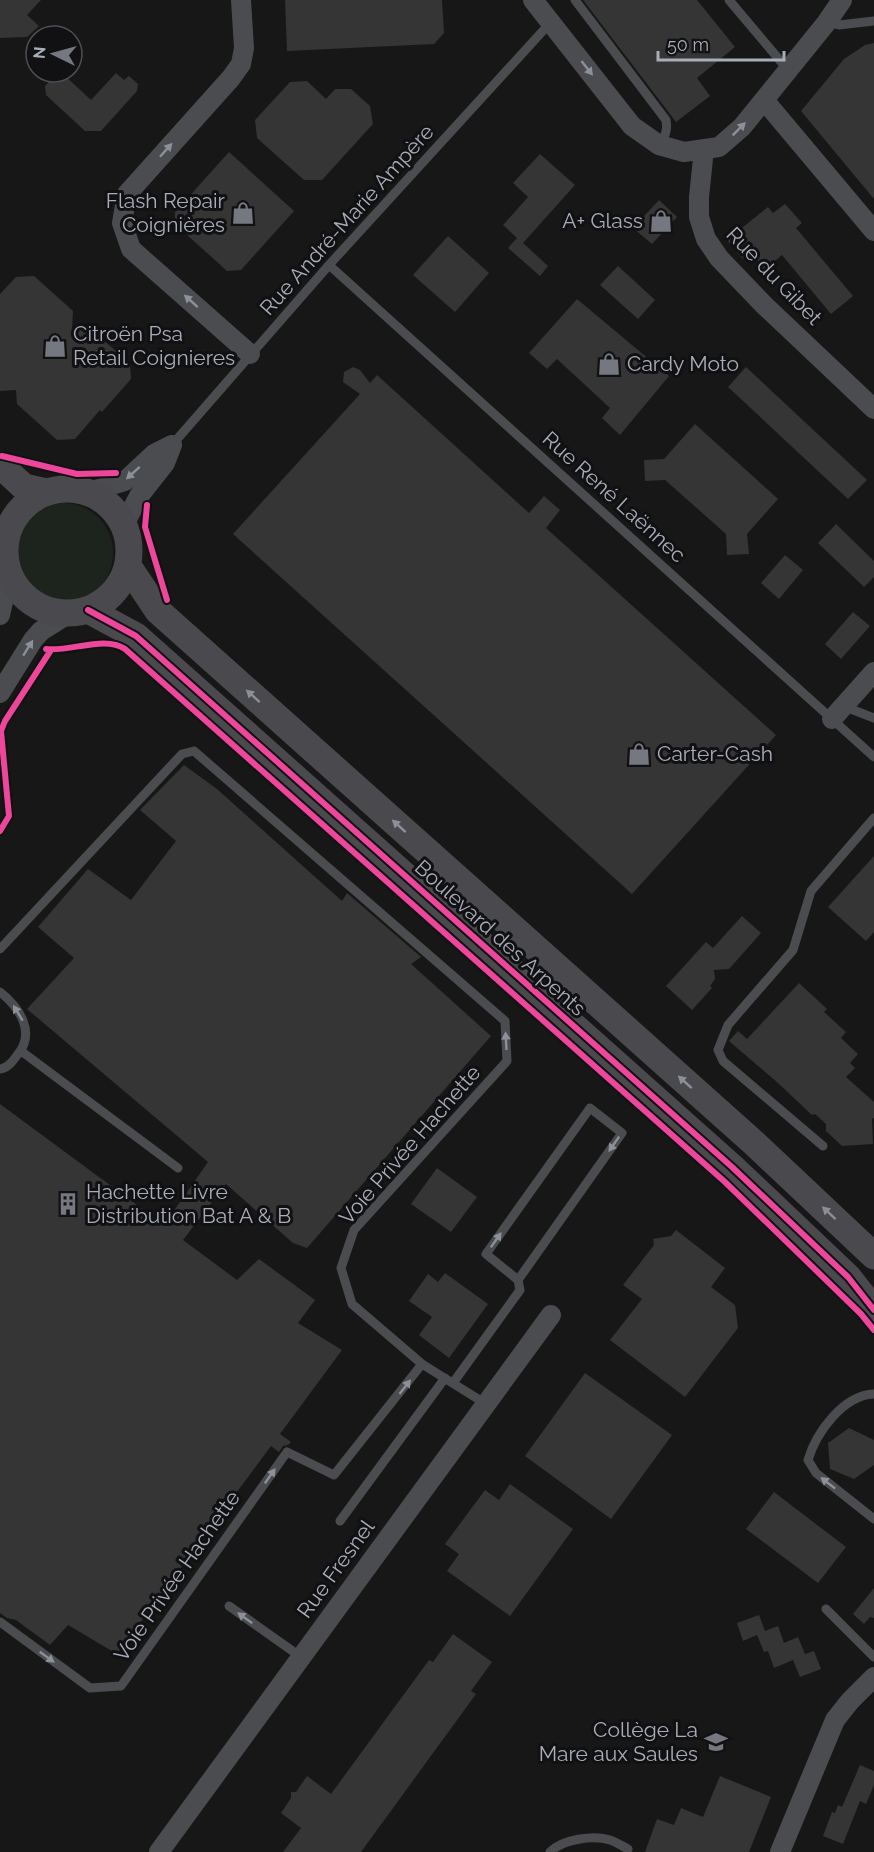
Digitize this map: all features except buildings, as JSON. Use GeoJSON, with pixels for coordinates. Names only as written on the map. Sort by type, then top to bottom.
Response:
{"type":"FeatureCollection","features":[{"type":"Feature","properties":{"kind":"street"},"geometry":{"type":"LineString","coordinates":[[241,0],[244,48],[241,64],[127,194],[122,223],[132,249],[250,354]]}},
{"type":"Feature","properties":{"kind":"street"},"geometry":{"type":"LineString","coordinates":[[533,0],[632,126],[659,145],[684,152],[719,147],[742,127],[827,22],[842,0]]}},
{"type":"Feature","properties":{"kind":"street"},"geometry":{"type":"LineString","coordinates":[[764,100],[874,231]]}},
{"type":"Feature","properties":{"kind":"street","name":"Rue du Gibet"},"geometry":{"type":"LineString","coordinates":[[704,149],[699,217],[706,239],[718,258],[874,409]]}},
{"type":"Feature","properties":{"kind":"street"},"geometry":{"type":"LineString","coordinates":[[89,492],[125,481],[154,454],[172,445]]}},
{"type":"Feature","properties":{"kind":"street"},"geometry":{"type":"LineString","coordinates":[[124,525],[139,496],[165,463],[172,445]]}},
{"type":"Feature","properties":{"kind":"street"},"geometry":{"type":"LineString","coordinates":[[0,465],[24,487],[46,492]]}},
{"type":"Feature","properties":{"kind":"street"},"geometry":{"type":"LineString","coordinates":[[0,693],[41,631],[77,612],[104,602],[116,591],[128,566],[130,546],[124,525],[117,512],[105,501],[89,492],[60,489],[46,492],[27,503],[3,530],[4,552],[9,574],[26,599],[42,609],[77,612]]}},
{"type":"Feature","properties":{"kind":"street","name":"Boulevard des Arpents"},"geometry":{"type":"LineString","coordinates":[[128,566],[158,611],[754,1143],[873,1253]]}},
{"type":"Feature","properties":{"kind":"street"},"geometry":{"type":"LineString","coordinates":[[0,615],[9,574]]}},
{"type":"Feature","properties":{"kind":"street","name":"Boulevard des Arpents"},"geometry":{"type":"LineString","coordinates":[[77,612],[136,636],[732,1167],[848,1277],[874,1310]]}},
{"type":"Feature","properties":{"kind":"street"},"geometry":{"type":"LineString","coordinates":[[838,712],[874,672]]}},
{"type":"Feature","properties":{"kind":"street"},"geometry":{"type":"LineString","coordinates":[[848,1277],[873,1253]]}},
{"type":"Feature","properties":{"kind":"street","name":"Rue Fresnel"},"geometry":{"type":"LineString","coordinates":[[159,1852],[551,1315]]}},
{"type":"Feature","properties":{"kind":"street"},"geometry":{"type":"LineString","coordinates":[[780,1852],[835,1720],[874,1677]]}},
{"type":"Feature","properties":{"kind":"lane"},"geometry":{"type":"LineString","coordinates":[[575,0],[666,120],[668,128],[659,145]]}},
{"type":"Feature","properties":{"kind":"lane"},"geometry":{"type":"LineString","coordinates":[[729,0],[788,70]]}},
{"type":"Feature","properties":{"kind":"lane","name":"Rue André-Marie Ampère"},"geometry":{"type":"LineString","coordinates":[[172,445],[329,265],[551,21]]}},
{"type":"Feature","properties":{"kind":"lane"},"geometry":{"type":"LineString","coordinates":[[827,22],[839,25],[874,21]]}},
{"type":"Feature","properties":{"kind":"lane","name":"Rue René Laënnec"},"geometry":{"type":"LineString","coordinates":[[329,265],[838,712],[874,757]]}},
{"type":"Feature","properties":{"kind":"lane"},"geometry":{"type":"LineString","coordinates":[[838,712],[874,718]]}},
{"type":"Feature","properties":{"kind":"lane","name":"Voie Privée Hachette"},"geometry":{"type":"LineString","coordinates":[[0,949],[182,754],[194,751],[505,1021],[507,1061],[354,1230],[341,1268],[352,1304],[422,1365],[334,1475],[287,1452],[121,1686],[90,1688],[0,1622]]}},
{"type":"Feature","properties":{"kind":"lane"},"geometry":{"type":"LineString","coordinates":[[823,1146],[723,1061],[718,1050],[728,1025],[793,950],[811,891],[874,818]]}},
{"type":"Feature","properties":{"kind":"lane"},"geometry":{"type":"LineString","coordinates":[[0,993],[10,1000],[21,1015],[26,1032],[21,1051],[13,1062],[0,1070]]}},
{"type":"Feature","properties":{"kind":"lane"},"geometry":{"type":"LineString","coordinates":[[21,1051],[178,1168]]}},
{"type":"Feature","properties":{"kind":"lane"},"geometry":{"type":"LineString","coordinates":[[340,1521],[520,1290],[518,1280],[486,1254],[590,1108],[622,1133],[518,1280]]}},
{"type":"Feature","properties":{"kind":"lane"},"geometry":{"type":"LineString","coordinates":[[422,1365],[486,1404]]}},
{"type":"Feature","properties":{"kind":"lane"},"geometry":{"type":"LineString","coordinates":[[874,1394],[865,1395],[842,1407],[813,1444],[808,1460],[816,1473],[874,1519]]}},
{"type":"Feature","properties":{"kind":"lane"},"geometry":{"type":"LineString","coordinates":[[229,1605],[301,1657]]}},
{"type":"Feature","properties":{"kind":"lane"},"geometry":{"type":"LineString","coordinates":[[826,1609],[874,1657]]}},
{"type":"Feature","properties":{"kind":"lane"},"geometry":{"type":"LineString","coordinates":[[550,1852],[572,1840],[593,1839],[610,1840],[628,1849]]}},
{"type":"Feature","properties":{"kind":"shaded area"},"geometry":{"type":"Polygon","coordinates":[[[63,503],[91,511],[105,525],[113,553],[105,581],[91,595],[63,603],[35,595],[21,581],[13,553],[21,525],[35,511],[63,503]]]}},
{"type":"Feature","properties":{"kind":"cycle path"},"geometry":{"type":"LineString","coordinates":[[2,456],[77,474],[116,473]]}},
{"type":"Feature","properties":{"kind":"cycle path"},"geometry":{"type":"LineString","coordinates":[[147,505],[145,527],[167,600]]}},
{"type":"Feature","properties":{"kind":"cycle path"},"geometry":{"type":"LineString","coordinates":[[88,610],[136,636],[732,1167],[848,1277],[874,1310]]}},
{"type":"Feature","properties":{"kind":"cycle path"},"geometry":{"type":"LineString","coordinates":[[46,649],[98,644],[117,645],[125,649],[725,1182],[861,1314],[874,1330]]}},
{"type":"Feature","properties":{"kind":"cycle path"},"geometry":{"type":"LineString","coordinates":[[0,831],[9,816],[1,731],[5,721],[51,650]]}},
{"type":"Feature","properties":{"kind":"place","name":"Flash Repair Coignières"},"geometry":{"type":"Point","coordinates":[243,213]}},
{"type":"Feature","properties":{"kind":"place","name":"A+ Glass"},"geometry":{"type":"Point","coordinates":[661,221]}},
{"type":"Feature","properties":{"kind":"place","name":"Citroën Psa Retail Coignieres"},"geometry":{"type":"Point","coordinates":[55,346]}},
{"type":"Feature","properties":{"kind":"place","name":"Cardy Moto"},"geometry":{"type":"Point","coordinates":[609,364]}},
{"type":"Feature","properties":{"kind":"place","name":"Carter-Cash"},"geometry":{"type":"Point","coordinates":[639,754]}},
{"type":"Feature","properties":{"kind":"place","name":"Hachette Livre Distribution Bat A & B"},"geometry":{"type":"Point","coordinates":[68,1204]}},
{"type":"Feature","properties":{"kind":"place","name":"Collège La Mare aux Saules"},"geometry":{"type":"Point","coordinates":[716,1742]}}]}
